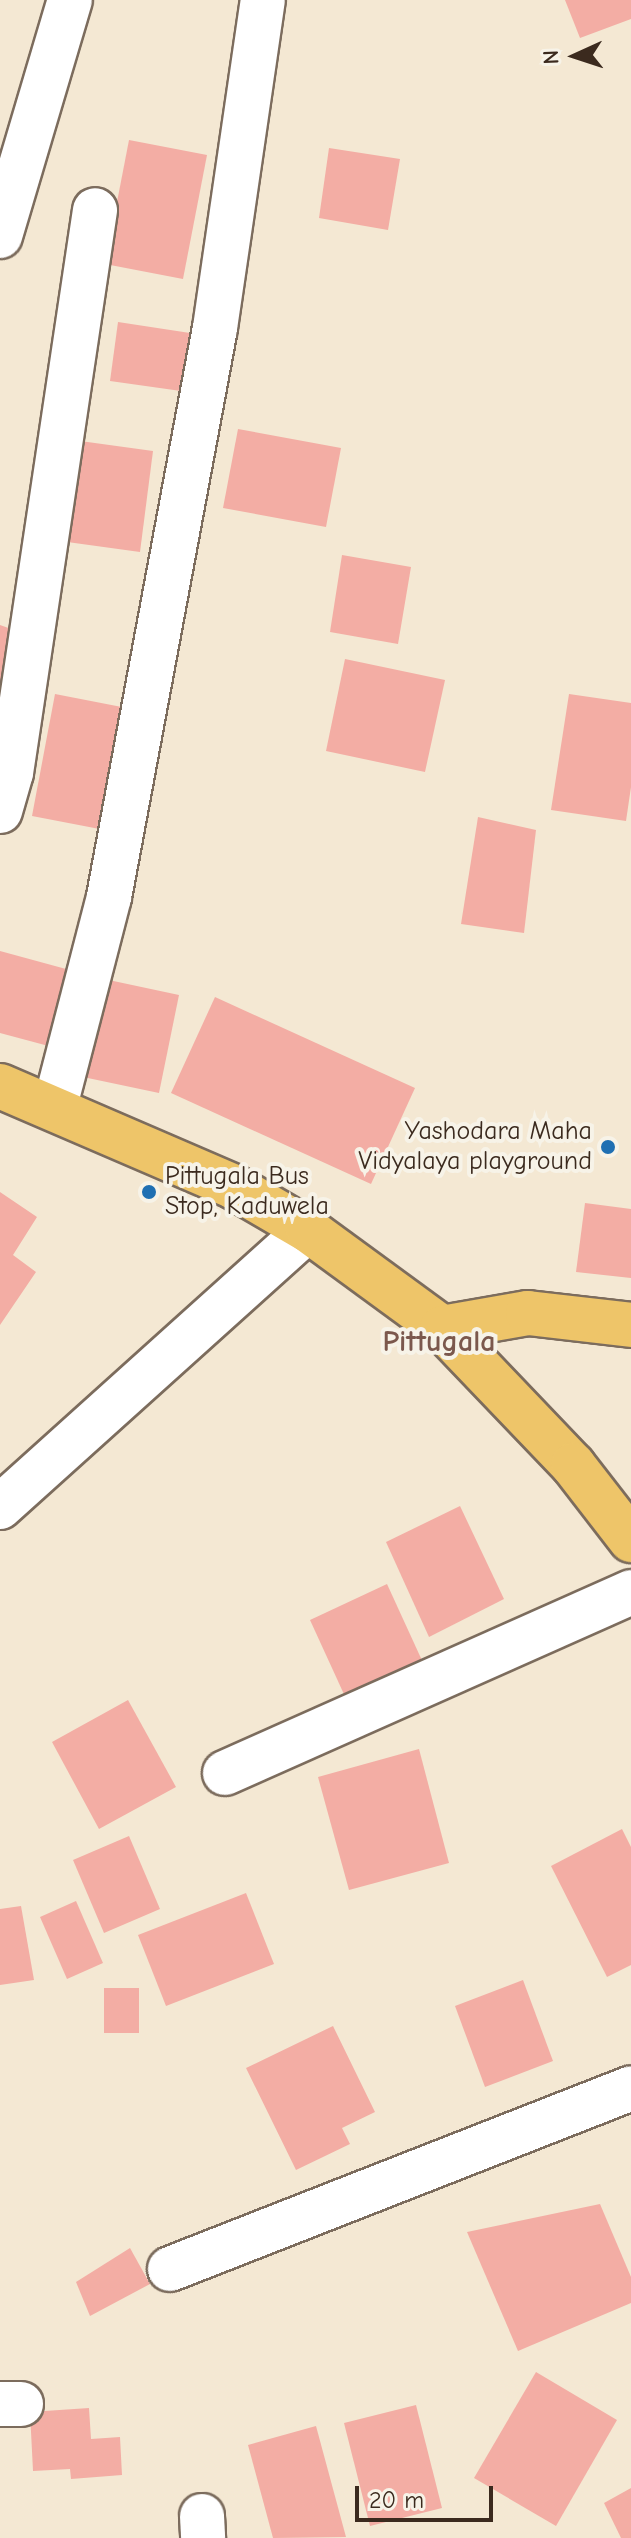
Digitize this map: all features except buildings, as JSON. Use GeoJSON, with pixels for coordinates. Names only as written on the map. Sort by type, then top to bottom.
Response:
{"type":"FeatureCollection","features":[{"type":"Feature","properties":{"kind":"main road"},"geometry":{"type":"LineString","coordinates":[[0,1086],[55,1106],[234,1187],[308,1230],[442,1328],[573,1465],[631,1540]]}},
{"type":"Feature","properties":{"kind":"main road"},"geometry":{"type":"LineString","coordinates":[[442,1328],[528,1313],[631,1325]]}},
{"type":"Feature","properties":{"kind":"street"},"geometry":{"type":"LineString","coordinates":[[0,236],[70,0]]}},
{"type":"Feature","properties":{"kind":"street"},"geometry":{"type":"LineString","coordinates":[[55,1106],[109,897],[215,328],[263,0]]}},
{"type":"Feature","properties":{"kind":"street"},"geometry":{"type":"LineString","coordinates":[[0,811],[11,773],[95,210]]}},
{"type":"Feature","properties":{"kind":"street"},"geometry":{"type":"LineString","coordinates":[[0,1507],[308,1230]]}},
{"type":"Feature","properties":{"kind":"street"},"geometry":{"type":"LineString","coordinates":[[225,1773],[631,1592]]}},
{"type":"Feature","properties":{"kind":"street"},"geometry":{"type":"LineString","coordinates":[[170,2269],[631,2088]]}},
{"type":"Feature","properties":{"kind":"place","name":"Yashodara Maha Vidyalaya playground"},"geometry":{"type":"Point","coordinates":[608,1147]}},
{"type":"Feature","properties":{"kind":"place","name":"Pittugala Bus Stop, Kaduwela"},"geometry":{"type":"Point","coordinates":[149,1192]}},
{"type":"Feature","properties":{"kind":"district","name":"Pittugala"},"geometry":{"type":"Point","coordinates":[439,1342]}}]}
